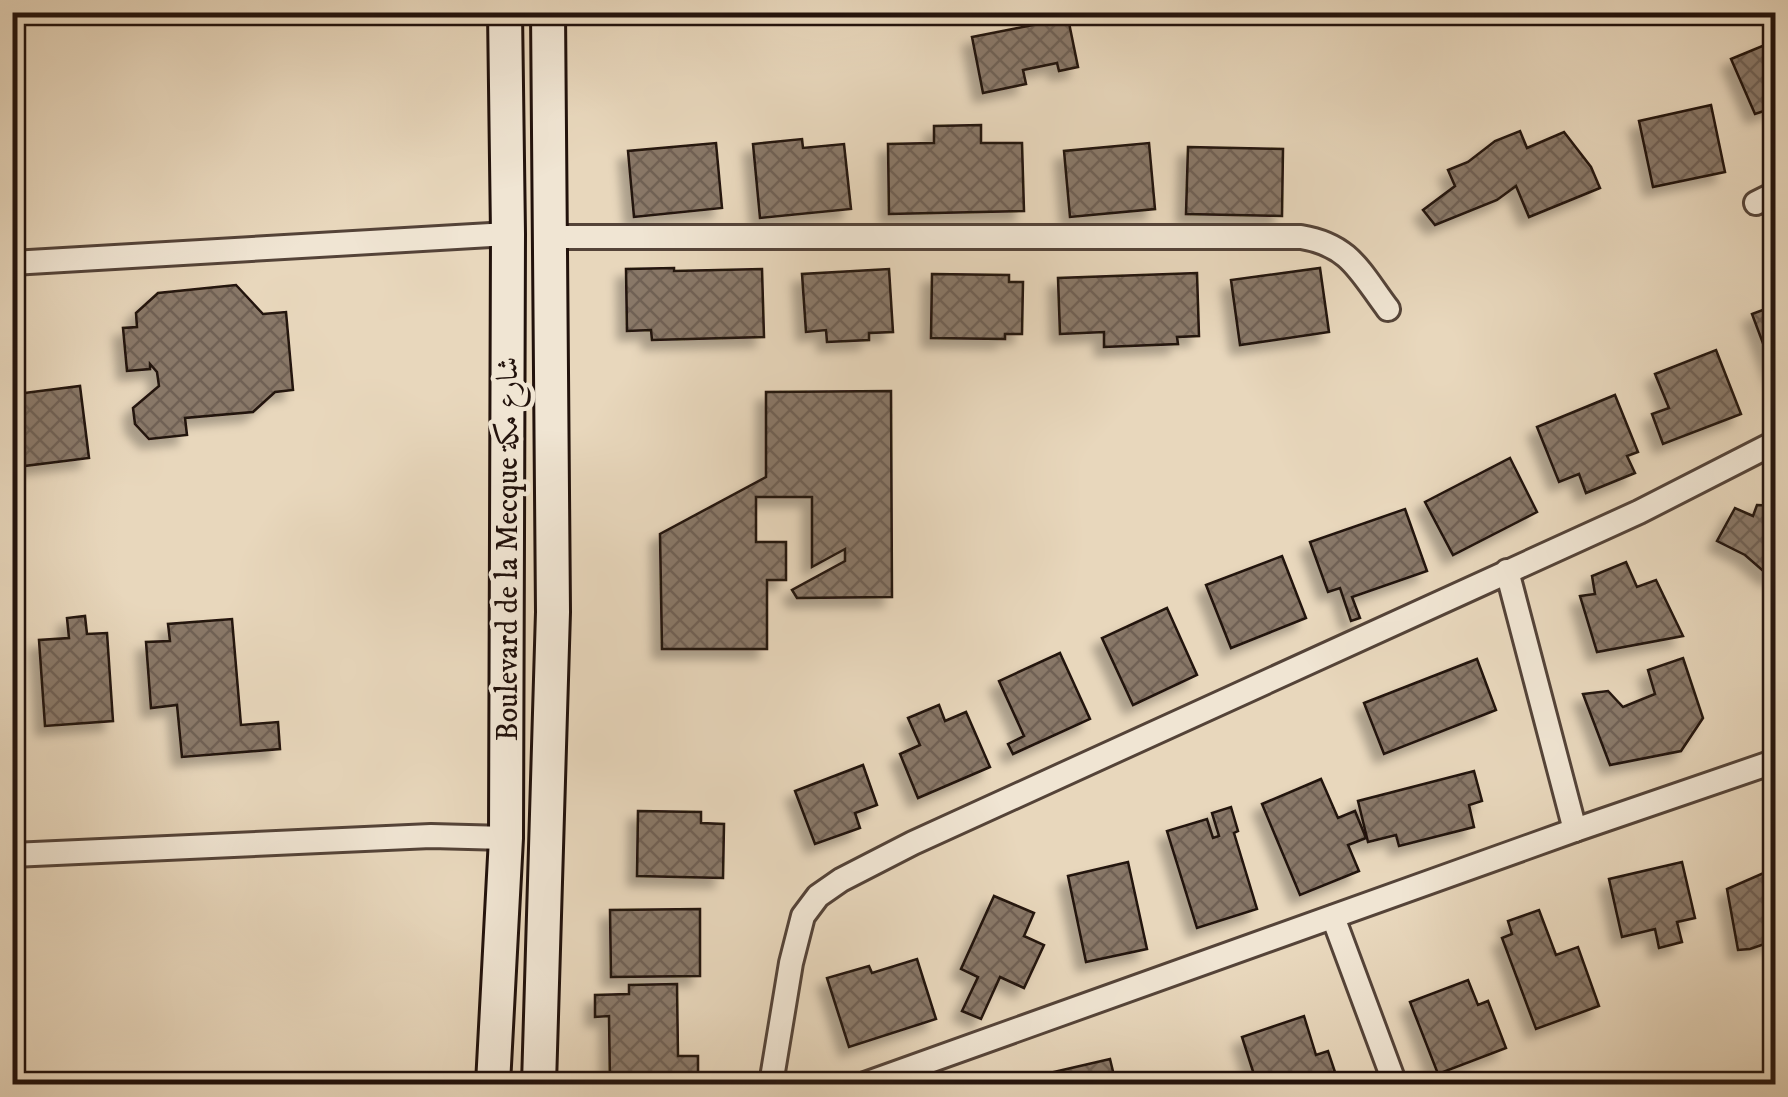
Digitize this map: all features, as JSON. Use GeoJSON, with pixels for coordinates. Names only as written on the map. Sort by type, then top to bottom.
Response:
{"type":"FeatureCollection","features":[{"type":"Feature","properties":{"kind":"main road","name":"Boulevard de la Mecque شارع مكة"},"geometry":{"type":"LineString","coordinates":[[492,1084],[506,838],[505,12]]}},
{"type":"Feature","properties":{"kind":"main road","name":"Boulevard de la Mecque شارع مكة"},"geometry":{"type":"LineString","coordinates":[[539,1084],[554,612],[548,12]]}},
{"type":"Feature","properties":{"kind":"street"},"geometry":{"type":"LineString","coordinates":[[12,263],[508,234]]}},
{"type":"Feature","properties":{"kind":"street"},"geometry":{"type":"LineString","coordinates":[[552,237],[1302,237],[1323,240],[1346,252],[1388,308]]}},
{"type":"Feature","properties":{"kind":"street"},"geometry":{"type":"LineString","coordinates":[[772,1084],[802,916],[818,896],[841,880],[913,843],[1639,512],[1776,442]]}},
{"type":"Feature","properties":{"kind":"street"},"geometry":{"type":"LineString","coordinates":[[1508,570],[1575,830]]}},
{"type":"Feature","properties":{"kind":"street"},"geometry":{"type":"LineString","coordinates":[[865,1084],[1776,762]]}},
{"type":"Feature","properties":{"kind":"street"},"geometry":{"type":"LineString","coordinates":[[12,855],[431,836],[506,838]]}},
{"type":"Feature","properties":{"kind":"street"},"geometry":{"type":"LineString","coordinates":[[1333,917],[1396,1084]]}},
{"type":"Feature","properties":{"kind":"building"},"geometry":{"type":"Polygon","coordinates":[[[1068,18],[1078,67],[1059,71],[1057,63],[1023,70],[1026,84],[983,93],[972,37],[1068,18]]]}},
{"type":"Feature","properties":{"kind":"building"},"geometry":{"type":"Polygon","coordinates":[[[1772,42],[1776,48],[1776,107],[1755,114],[1731,59],[1772,42]]]}},
{"type":"Feature","properties":{"kind":"building"},"geometry":{"type":"Polygon","coordinates":[[[1711,105],[1725,172],[1653,187],[1639,121],[1711,105]]]}},
{"type":"Feature","properties":{"kind":"building"},"geometry":{"type":"Polygon","coordinates":[[[981,125],[981,143],[1022,143],[1024,211],[889,214],[888,144],[934,143],[934,126],[981,125]]]}},
{"type":"Feature","properties":{"kind":"building"},"geometry":{"type":"Polygon","coordinates":[[[1520,131],[1527,148],[1564,132],[1591,167],[1600,188],[1529,217],[1516,186],[1497,200],[1435,225],[1423,210],[1455,186],[1448,170],[1468,162],[1495,141],[1520,131]]]}},
{"type":"Feature","properties":{"kind":"building"},"geometry":{"type":"Polygon","coordinates":[[[802,139],[803,148],[844,144],[851,209],[760,218],[753,144],[802,139]]]}},
{"type":"Feature","properties":{"kind":"building"},"geometry":{"type":"Polygon","coordinates":[[[716,143],[722,208],[634,217],[628,151],[716,143]]]}},
{"type":"Feature","properties":{"kind":"building"},"geometry":{"type":"Polygon","coordinates":[[[1149,143],[1155,209],[1070,217],[1064,151],[1149,143]]]}},
{"type":"Feature","properties":{"kind":"building"},"geometry":{"type":"Polygon","coordinates":[[[1188,147],[1283,149],[1282,216],[1186,214],[1188,147]]]}},
{"type":"Feature","properties":{"kind":"building"},"geometry":{"type":"Polygon","coordinates":[[[1320,268],[1329,332],[1240,345],[1231,280],[1320,268]]]}},
{"type":"Feature","properties":{"kind":"building"},"geometry":{"type":"Polygon","coordinates":[[[626,269],[762,269],[764,337],[652,340],[651,330],[627,331],[626,269]]]}},
{"type":"Feature","properties":{"kind":"building"},"geometry":{"type":"Polygon","coordinates":[[[889,269],[893,332],[869,333],[869,340],[827,342],[826,330],[806,332],[802,274],[889,269]]]}},
{"type":"Feature","properties":{"kind":"building"},"geometry":{"type":"Polygon","coordinates":[[[1197,273],[1199,336],[1177,337],[1178,344],[1104,347],[1104,332],[1060,334],[1058,278],[1197,273]]]}},
{"type":"Feature","properties":{"kind":"building"},"geometry":{"type":"Polygon","coordinates":[[[932,274],[1009,275],[1009,282],[1023,282],[1022,334],[1005,334],[1005,339],[931,338],[932,274]]]}},
{"type":"Feature","properties":{"kind":"building"},"geometry":{"type":"Polygon","coordinates":[[[236,285],[263,314],[286,312],[293,390],[275,392],[253,412],[185,418],[187,435],[149,439],[135,424],[133,408],[159,386],[157,372],[150,364],[150,369],[127,371],[123,328],[137,327],[136,313],[158,293],[236,285]]]}},
{"type":"Feature","properties":{"kind":"building"},"geometry":{"type":"Polygon","coordinates":[[[1776,305],[1776,378],[1752,314],[1776,305]]]}},
{"type":"Feature","properties":{"kind":"building"},"geometry":{"type":"Polygon","coordinates":[[[1716,350],[1741,414],[1663,444],[1652,414],[1669,408],[1655,374],[1716,350]]]}},
{"type":"Feature","properties":{"kind":"building"},"geometry":{"type":"Polygon","coordinates":[[[80,386],[89,458],[24,466],[16,394],[80,386]]]}},
{"type":"Feature","properties":{"kind":"building"},"geometry":{"type":"Polygon","coordinates":[[[891,391],[892,597],[797,598],[792,590],[845,561],[845,549],[812,567],[812,497],[756,497],[756,542],[786,542],[786,580],[767,580],[767,649],[662,649],[660,534],[766,477],[766,392],[891,391]]]}},
{"type":"Feature","properties":{"kind":"building"},"geometry":{"type":"Polygon","coordinates":[[[1615,395],[1638,452],[1627,456],[1635,473],[1586,493],[1579,474],[1559,482],[1537,427],[1615,395]]]}},
{"type":"Feature","properties":{"kind":"building"},"geometry":{"type":"Polygon","coordinates":[[[1510,458],[1537,512],[1453,555],[1425,502],[1510,458]]]}},
{"type":"Feature","properties":{"kind":"building"},"geometry":{"type":"Polygon","coordinates":[[[1757,505],[1776,506],[1776,575],[1769,576],[1745,555],[1717,541],[1735,508],[1753,516],[1757,505]]]}},
{"type":"Feature","properties":{"kind":"building"},"geometry":{"type":"Polygon","coordinates":[[[1405,509],[1427,571],[1352,597],[1360,618],[1351,621],[1340,588],[1328,592],[1310,542],[1405,509]]]}},
{"type":"Feature","properties":{"kind":"building"},"geometry":{"type":"Polygon","coordinates":[[[1282,556],[1306,618],[1231,648],[1206,585],[1282,556]]]}},
{"type":"Feature","properties":{"kind":"building"},"geometry":{"type":"Polygon","coordinates":[[[1626,562],[1637,587],[1656,580],[1683,636],[1597,652],[1580,596],[1595,594],[1592,576],[1626,562]]]}},
{"type":"Feature","properties":{"kind":"building"},"geometry":{"type":"Polygon","coordinates":[[[1167,608],[1197,675],[1133,705],[1102,638],[1167,608]]]}},
{"type":"Feature","properties":{"kind":"building"},"geometry":{"type":"Polygon","coordinates":[[[85,616],[87,634],[107,633],[113,721],[45,726],[39,640],[69,638],[67,618],[85,616]]]}},
{"type":"Feature","properties":{"kind":"building"},"geometry":{"type":"Polygon","coordinates":[[[232,619],[241,725],[278,722],[280,749],[182,757],[177,705],[151,708],[146,642],[170,641],[168,624],[232,619]]]}},
{"type":"Feature","properties":{"kind":"building"},"geometry":{"type":"Polygon","coordinates":[[[1060,653],[1090,719],[1013,754],[1008,744],[1024,736],[999,681],[1060,653]]]}},
{"type":"Feature","properties":{"kind":"building"},"geometry":{"type":"Polygon","coordinates":[[[1683,658],[1703,718],[1681,751],[1610,765],[1583,694],[1608,691],[1623,707],[1655,694],[1648,670],[1683,658]]]}},
{"type":"Feature","properties":{"kind":"building"},"geometry":{"type":"Polygon","coordinates":[[[1477,659],[1496,710],[1384,754],[1364,703],[1477,659]]]}},
{"type":"Feature","properties":{"kind":"building"},"geometry":{"type":"Polygon","coordinates":[[[939,705],[945,721],[966,712],[990,767],[918,798],[900,754],[920,745],[908,718],[939,705]]]}},
{"type":"Feature","properties":{"kind":"building"},"geometry":{"type":"Polygon","coordinates":[[[863,765],[877,805],[855,813],[860,828],[815,844],[795,791],[863,765]]]}},
{"type":"Feature","properties":{"kind":"building"},"geometry":{"type":"Polygon","coordinates":[[[1474,771],[1482,801],[1469,805],[1474,827],[1399,846],[1396,835],[1368,842],[1358,801],[1474,771]]]}},
{"type":"Feature","properties":{"kind":"building"},"geometry":{"type":"Polygon","coordinates":[[[1321,779],[1338,818],[1355,811],[1366,838],[1348,845],[1359,871],[1300,895],[1262,804],[1321,779]]]}},
{"type":"Feature","properties":{"kind":"building"},"geometry":{"type":"Polygon","coordinates":[[[1231,807],[1238,831],[1234,833],[1257,909],[1197,928],[1167,831],[1207,819],[1213,838],[1219,836],[1212,813],[1231,807]]]}},
{"type":"Feature","properties":{"kind":"building"},"geometry":{"type":"Polygon","coordinates":[[[638,811],[701,812],[701,823],[724,824],[723,878],[637,876],[638,811]]]}},
{"type":"Feature","properties":{"kind":"building"},"geometry":{"type":"Polygon","coordinates":[[[1128,862],[1147,949],[1086,962],[1068,876],[1128,862]]]}},
{"type":"Feature","properties":{"kind":"building"},"geometry":{"type":"Polygon","coordinates":[[[1682,862],[1695,918],[1677,922],[1682,942],[1659,948],[1655,929],[1622,937],[1609,879],[1682,862]]]}},
{"type":"Feature","properties":{"kind":"building"},"geometry":{"type":"Polygon","coordinates":[[[1776,871],[1776,940],[1738,950],[1727,889],[1776,871]]]}},
{"type":"Feature","properties":{"kind":"building"},"geometry":{"type":"Polygon","coordinates":[[[994,896],[1034,913],[1024,936],[1044,945],[1024,988],[1000,977],[981,1019],[962,1011],[978,977],[961,969],[994,896]]]}},
{"type":"Feature","properties":{"kind":"building"},"geometry":{"type":"Polygon","coordinates":[[[700,909],[700,976],[611,977],[610,910],[700,909]]]}},
{"type":"Feature","properties":{"kind":"building"},"geometry":{"type":"Polygon","coordinates":[[[1539,910],[1556,955],[1578,947],[1599,1006],[1536,1029],[1502,938],[1512,934],[1508,921],[1539,910]]]}},
{"type":"Feature","properties":{"kind":"building"},"geometry":{"type":"Polygon","coordinates":[[[917,959],[936,1019],[849,1047],[827,978],[869,966],[872,973],[917,959]]]}},
{"type":"Feature","properties":{"kind":"building"},"geometry":{"type":"Polygon","coordinates":[[[1468,980],[1478,1005],[1488,1001],[1506,1048],[1438,1074],[1410,1002],[1468,980]]]}},
{"type":"Feature","properties":{"kind":"building"},"geometry":{"type":"Polygon","coordinates":[[[677,984],[678,1056],[698,1056],[698,1084],[610,1084],[609,1016],[595,1017],[595,995],[629,994],[629,985],[677,984]]]}},
{"type":"Feature","properties":{"kind":"building"},"geometry":{"type":"Polygon","coordinates":[[[1304,1016],[1316,1055],[1328,1051],[1339,1084],[1257,1084],[1242,1037],[1304,1016]]]}},
{"type":"Feature","properties":{"kind":"building"},"geometry":{"type":"Polygon","coordinates":[[[1110,1059],[1116,1084],[1029,1084],[1028,1078],[1110,1059]]]}}]}
